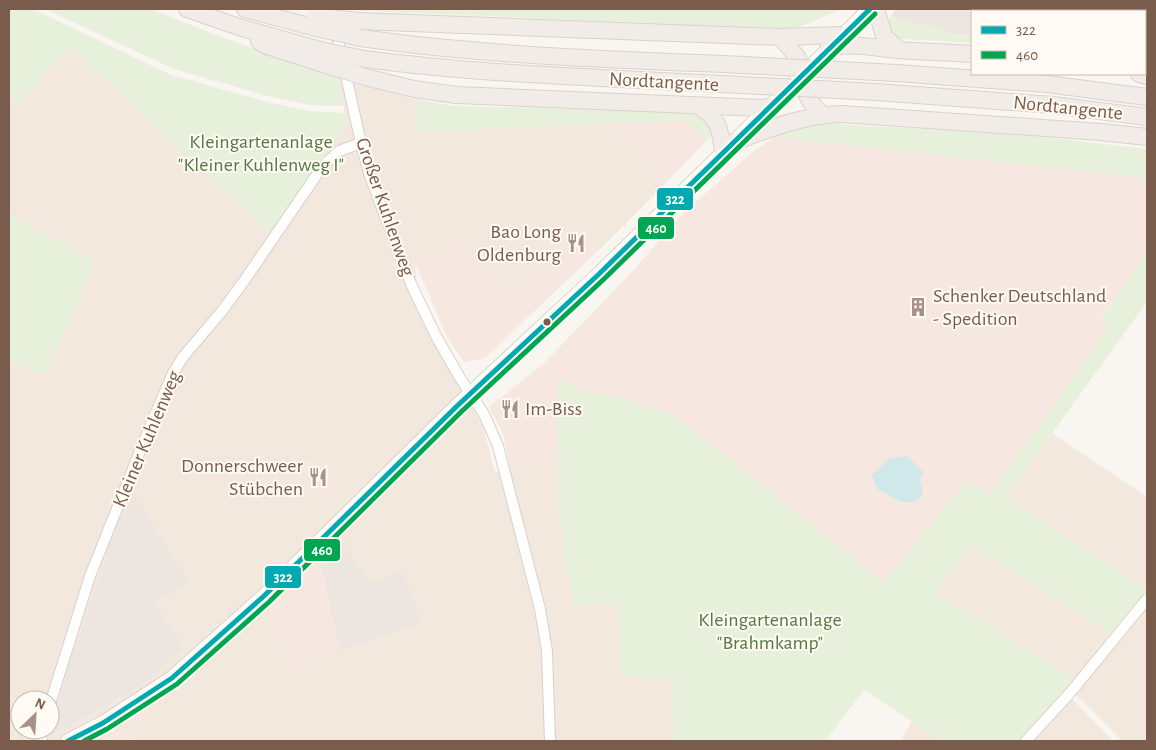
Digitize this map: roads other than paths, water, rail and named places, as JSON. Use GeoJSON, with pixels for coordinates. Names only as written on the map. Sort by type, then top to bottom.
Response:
{"type":"FeatureCollection","features":[{"type":"Feature","properties":{"kind":"highway"},"geometry":{"type":"LineString","coordinates":[[187,9],[239,27],[267,46],[322,57],[369,78],[414,89],[457,95],[698,106],[769,107]]}},
{"type":"Feature","properties":{"kind":"highway","name":"Nordtangente"},"geometry":{"type":"LineString","coordinates":[[245,9],[315,22],[361,38],[428,47],[540,56],[896,73],[1047,84],[1147,97]]}},
{"type":"Feature","properties":{"kind":"highway"},"geometry":{"type":"LineString","coordinates":[[283,9],[315,22],[358,21],[780,37],[841,35]]}},
{"type":"Feature","properties":{"kind":"highway"},"geometry":{"type":"LineString","coordinates":[[876,9],[884,36],[899,50]]}},
{"type":"Feature","properties":{"kind":"highway"},"geometry":{"type":"LineString","coordinates":[[780,37],[798,58],[806,93],[822,115]]}},
{"type":"Feature","properties":{"kind":"highway"},"geometry":{"type":"LineString","coordinates":[[828,48],[853,45],[899,50],[971,54]]}},
{"type":"Feature","properties":{"kind":"highway","name":"Nordtangente"},"geometry":{"type":"LineString","coordinates":[[322,57],[365,59],[427,67],[578,78],[876,92],[1053,105],[1147,117]]}},
{"type":"Feature","properties":{"kind":"highway"},"geometry":{"type":"LineString","coordinates":[[698,106],[709,112],[728,147],[780,124],[822,115],[842,114],[985,123],[1147,137]]}},
{"type":"Feature","properties":{"kind":"main road"},"geometry":{"type":"LineString","coordinates":[[68,741],[128,708],[172,678],[264,596],[470,394],[599,274],[841,35],[870,9]]}},
{"type":"Feature","properties":{"kind":"street","name":"Großer Kuhlenweg"},"geometry":{"type":"LineString","coordinates":[[331,9],[361,143],[380,203],[411,284],[436,336],[484,414],[498,446],[540,608],[547,651],[550,741]]}},
{"type":"Feature","properties":{"kind":"street","name":"Kleiner Kuhlenweg"},"geometry":{"type":"LineString","coordinates":[[54,690],[90,576],[148,431],[174,373],[183,357],[222,312],[322,167],[339,151],[361,143]]}},
{"type":"Feature","properties":{"kind":"street"},"geometry":{"type":"LineString","coordinates":[[1026,741],[1070,693],[1147,599]]}},
{"type":"Feature","properties":{"kind":"water"},"geometry":{"type":"Polygon","coordinates":[[[907,456],[923,472],[920,480],[923,494],[914,502],[901,502],[877,489],[872,475],[890,458],[907,456]]]}},
{"type":"Feature","properties":{"kind":"place","name":"Bao Long Oldenburg"},"geometry":{"type":"Point","coordinates":[576,243]}},
{"type":"Feature","properties":{"kind":"place","name":"Schenker Deutschland - Spedition"},"geometry":{"type":"Point","coordinates":[918,307]}},
{"type":"Feature","properties":{"kind":"place","name":"Im-Biss"},"geometry":{"type":"Point","coordinates":[510,409]}},
{"type":"Feature","properties":{"kind":"place","name":"Donnerschweer Stübchen"},"geometry":{"type":"Point","coordinates":[318,477]}},
{"type":"Feature","properties":{"kind":"park label","name":"Kleingartenanlage \"Kleiner Kuhlenweg I\""},"geometry":{"type":"Point","coordinates":[261,154]}},
{"type":"Feature","properties":{"kind":"park label","name":"Kleingartenanlage \"Brahmkamp\""},"geometry":{"type":"Point","coordinates":[770,632]}}]}
